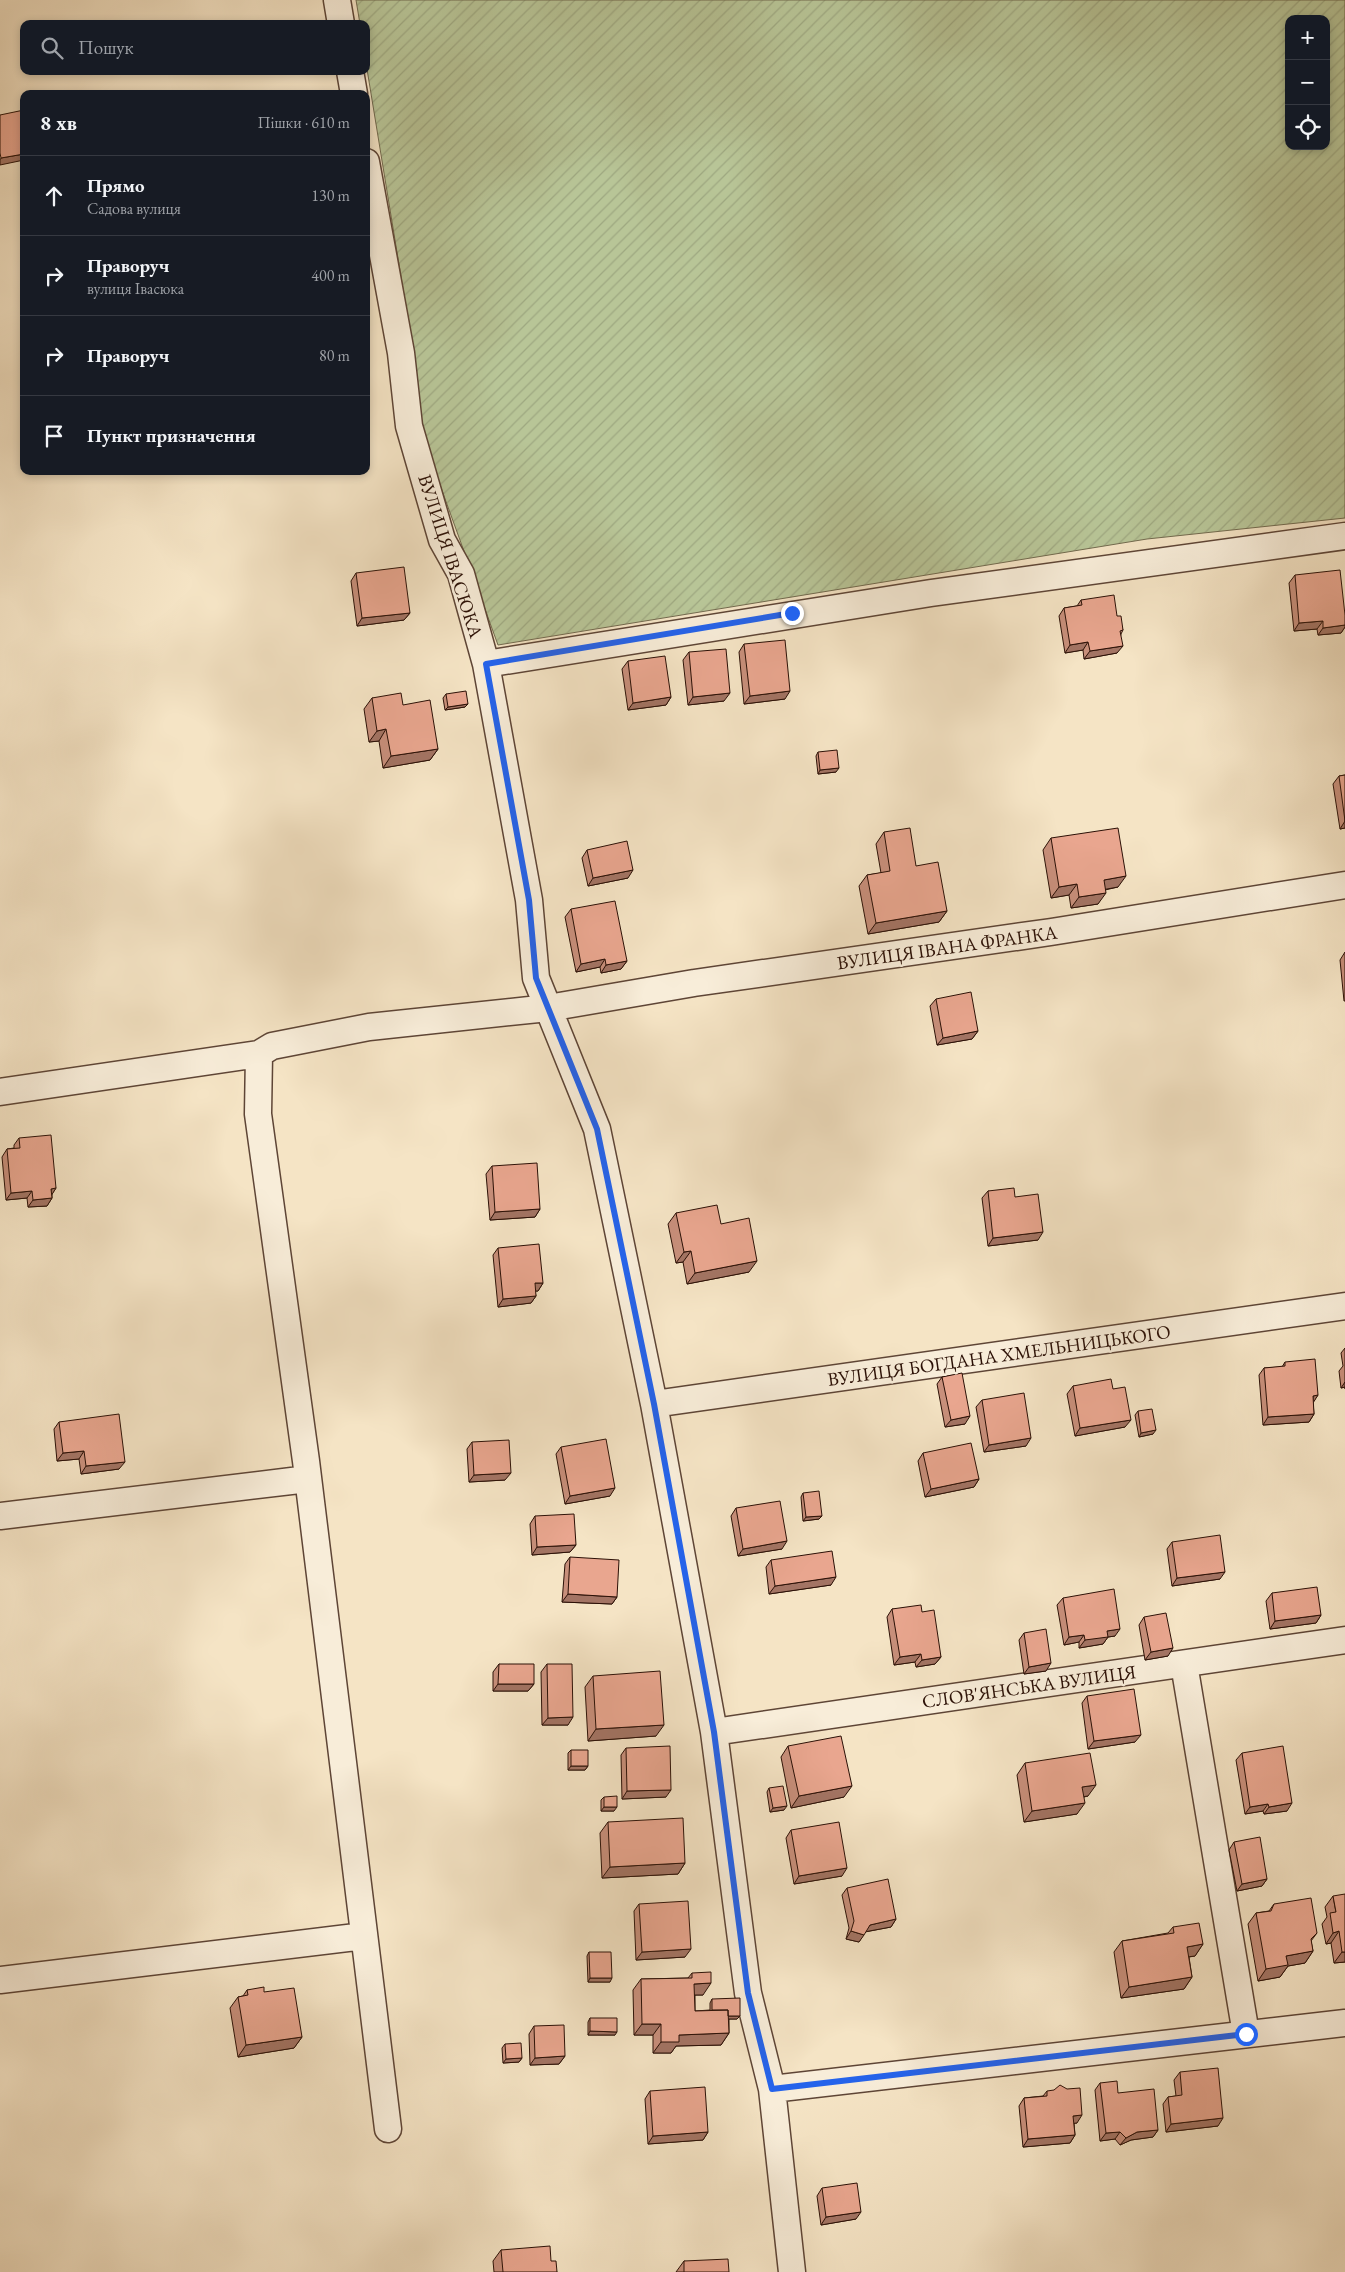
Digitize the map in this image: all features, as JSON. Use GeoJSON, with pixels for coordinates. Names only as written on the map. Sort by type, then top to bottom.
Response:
{"type":"FeatureCollection","features":[{"type":"Feature","properties":{"kind":"street"},"geometry":{"type":"LineString","coordinates":[[337,0],[340,20]]}},
{"type":"Feature","properties":{"kind":"street"},"geometry":{"type":"LineString","coordinates":[[351,75],[353,90]]}},
{"type":"Feature","properties":{"kind":"street","name":"ВУЛИЦЯ ІВАСЮКА"},"geometry":{"type":"LineString","coordinates":[[370,184],[401,353],[409,426],[442,540],[461,574],[486,664],[529,900],[536,978],[597,1129],[654,1404],[714,1732],[748,1993],[772,2089],[792,2272]]}},
{"type":"Feature","properties":{"kind":"street"},"geometry":{"type":"LineString","coordinates":[[486,664],[792,613],[1345,536]]}},
{"type":"Feature","properties":{"kind":"street","name":"ВУЛИЦЯ ІВАНА ФРАНКА"},"geometry":{"type":"LineString","coordinates":[[0,1092],[259,1054],[272,1046],[369,1027],[548,1008],[694,982],[1051,932],[1345,885]]}},
{"type":"Feature","properties":{"kind":"street"},"geometry":{"type":"LineString","coordinates":[[259,1054],[258,1114],[308,1479],[388,2129]]}},
{"type":"Feature","properties":{"kind":"street","name":"ВУЛИЦЯ БОГДАНА ХМЕЛЬНИЦЬКОГО"},"geometry":{"type":"LineString","coordinates":[[654,1404],[1345,1306]]}},
{"type":"Feature","properties":{"kind":"street"},"geometry":{"type":"LineString","coordinates":[[0,1516],[308,1479]]}},
{"type":"Feature","properties":{"kind":"street","name":"СЛОВ'ЯНСЬКА ВУЛИЦЯ"},"geometry":{"type":"LineString","coordinates":[[714,1732],[1345,1640]]}},
{"type":"Feature","properties":{"kind":"street"},"geometry":{"type":"LineString","coordinates":[[1184,1664],[1246,2034]]}},
{"type":"Feature","properties":{"kind":"street"},"geometry":{"type":"LineString","coordinates":[[0,1980],[364,1936]]}},
{"type":"Feature","properties":{"kind":"street"},"geometry":{"type":"LineString","coordinates":[[772,2089],[1345,2023]]}},
{"type":"Feature","properties":{"kind":"green space"},"geometry":{"type":"Polygon","coordinates":[[[356,0],[1345,0],[1345,518],[1147,539],[498,645],[419,427],[414,356],[368,75],[370,75],[370,20],[359,20],[356,0]]]}},
{"type":"Feature","properties":{"kind":"building"},"geometry":{"type":"Polygon","coordinates":[[[20,111],[20,155],[1,158],[0,115],[20,111]]]}},
{"type":"Feature","properties":{"kind":"building"},"geometry":{"type":"Polygon","coordinates":[[[404,567],[410,613],[362,618],[356,573],[404,567]]]}},
{"type":"Feature","properties":{"kind":"building"},"geometry":{"type":"Polygon","coordinates":[[[1340,570],[1345,625],[1323,628],[1323,621],[1299,623],[1295,575],[1340,570]]]}},
{"type":"Feature","properties":{"kind":"building"},"geometry":{"type":"Polygon","coordinates":[[[1114,595],[1117,616],[1121,616],[1123,630],[1120,631],[1123,646],[1090,651],[1088,642],[1070,645],[1064,608],[1082,605],[1081,600],[1114,595]]]}},
{"type":"Feature","properties":{"kind":"building"},"geometry":{"type":"Polygon","coordinates":[[[785,640],[790,691],[750,696],[744,644],[785,640]]]}},
{"type":"Feature","properties":{"kind":"building"},"geometry":{"type":"Polygon","coordinates":[[[726,649],[730,693],[693,697],[689,652],[726,649]]]}},
{"type":"Feature","properties":{"kind":"building"},"geometry":{"type":"Polygon","coordinates":[[[665,656],[671,697],[633,703],[628,661],[665,656]]]}},
{"type":"Feature","properties":{"kind":"building"},"geometry":{"type":"Polygon","coordinates":[[[466,691],[468,704],[448,707],[446,694],[466,691]]]}},
{"type":"Feature","properties":{"kind":"building"},"geometry":{"type":"Polygon","coordinates":[[[401,693],[403,705],[430,700],[438,749],[391,756],[386,729],[377,731],[372,698],[401,693]]]}},
{"type":"Feature","properties":{"kind":"building"},"geometry":{"type":"Polygon","coordinates":[[[837,750],[839,768],[820,770],[818,752],[837,750]]]}},
{"type":"Feature","properties":{"kind":"building"},"geometry":{"type":"Polygon","coordinates":[[[1345,775],[1345,821],[1339,776],[1345,775]]]}},
{"type":"Feature","properties":{"kind":"building"},"geometry":{"type":"Polygon","coordinates":[[[910,828],[916,866],[938,862],[947,911],[876,923],[867,875],[890,871],[884,832],[910,828]]]}},
{"type":"Feature","properties":{"kind":"building"},"geometry":{"type":"Polygon","coordinates":[[[1118,828],[1126,876],[1104,880],[1106,893],[1079,897],[1077,884],[1059,887],[1051,838],[1118,828]]]}},
{"type":"Feature","properties":{"kind":"building"},"geometry":{"type":"Polygon","coordinates":[[[627,841],[633,870],[593,878],[587,850],[627,841]]]}},
{"type":"Feature","properties":{"kind":"building"},"geometry":{"type":"Polygon","coordinates":[[[615,901],[627,961],[606,965],[605,959],[581,964],[571,909],[615,901]]]}},
{"type":"Feature","properties":{"kind":"building"},"geometry":{"type":"Polygon","coordinates":[[[971,992],[978,1031],[943,1038],[936,999],[971,992]]]}},
{"type":"Feature","properties":{"kind":"building"},"geometry":{"type":"Polygon","coordinates":[[[51,1135],[56,1188],[51,1189],[52,1198],[33,1200],[32,1191],[11,1193],[7,1149],[20,1148],[19,1138],[51,1135]]]}},
{"type":"Feature","properties":{"kind":"building"},"geometry":{"type":"Polygon","coordinates":[[[537,1163],[540,1209],[495,1212],[492,1166],[537,1163]]]}},
{"type":"Feature","properties":{"kind":"building"},"geometry":{"type":"Polygon","coordinates":[[[1014,1188],[1015,1197],[1038,1194],[1043,1232],[993,1238],[988,1191],[1014,1188]]]}},
{"type":"Feature","properties":{"kind":"building"},"geometry":{"type":"Polygon","coordinates":[[[717,1205],[721,1224],[749,1218],[757,1261],[695,1273],[691,1251],[684,1252],[676,1213],[717,1205]]]}},
{"type":"Feature","properties":{"kind":"building"},"geometry":{"type":"Polygon","coordinates":[[[539,1244],[543,1283],[535,1283],[536,1296],[503,1299],[498,1248],[539,1244]]]}},
{"type":"Feature","properties":{"kind":"building"},"geometry":{"type":"Polygon","coordinates":[[[1315,1359],[1318,1395],[1313,1396],[1314,1414],[1268,1417],[1264,1368],[1285,1366],[1285,1362],[1315,1359]]]}},
{"type":"Feature","properties":{"kind":"building"},"geometry":{"type":"Polygon","coordinates":[[[962,1373],[970,1416],[951,1420],[942,1377],[962,1373]]]}},
{"type":"Feature","properties":{"kind":"building"},"geometry":{"type":"Polygon","coordinates":[[[1111,1379],[1113,1389],[1125,1387],[1131,1420],[1080,1428],[1073,1386],[1111,1379]]]}},
{"type":"Feature","properties":{"kind":"building"},"geometry":{"type":"Polygon","coordinates":[[[1024,1393],[1031,1438],[989,1445],[982,1400],[1024,1393]]]}},
{"type":"Feature","properties":{"kind":"building"},"geometry":{"type":"Polygon","coordinates":[[[1152,1409],[1156,1430],[1141,1433],[1138,1411],[1152,1409]]]}},
{"type":"Feature","properties":{"kind":"building"},"geometry":{"type":"Polygon","coordinates":[[[119,1414],[125,1462],[86,1466],[84,1451],[63,1453],[59,1422],[119,1414]]]}},
{"type":"Feature","properties":{"kind":"building"},"geometry":{"type":"Polygon","coordinates":[[[606,1439],[615,1488],[570,1496],[561,1447],[606,1439]]]}},
{"type":"Feature","properties":{"kind":"building"},"geometry":{"type":"Polygon","coordinates":[[[509,1440],[511,1473],[474,1475],[472,1442],[509,1440]]]}},
{"type":"Feature","properties":{"kind":"building"},"geometry":{"type":"Polygon","coordinates":[[[971,1443],[979,1479],[931,1489],[923,1453],[971,1443]]]}},
{"type":"Feature","properties":{"kind":"building"},"geometry":{"type":"Polygon","coordinates":[[[819,1491],[822,1516],[806,1517],[803,1493],[819,1491]]]}},
{"type":"Feature","properties":{"kind":"building"},"geometry":{"type":"Polygon","coordinates":[[[780,1501],[787,1541],[743,1549],[736,1508],[780,1501]]]}},
{"type":"Feature","properties":{"kind":"building"},"geometry":{"type":"Polygon","coordinates":[[[574,1514],[576,1545],[537,1547],[535,1516],[574,1514]]]}},
{"type":"Feature","properties":{"kind":"building"},"geometry":{"type":"Polygon","coordinates":[[[1220,1535],[1225,1572],[1177,1578],[1172,1542],[1220,1535]]]}},
{"type":"Feature","properties":{"kind":"building"},"geometry":{"type":"Polygon","coordinates":[[[832,1551],[836,1577],[775,1586],[771,1560],[832,1551]]]}},
{"type":"Feature","properties":{"kind":"building"},"geometry":{"type":"Polygon","coordinates":[[[570,1557],[619,1560],[617,1597],[568,1594],[570,1557]]]}},
{"type":"Feature","properties":{"kind":"building"},"geometry":{"type":"Polygon","coordinates":[[[1317,1587],[1321,1615],[1275,1621],[1272,1593],[1317,1587]]]}},
{"type":"Feature","properties":{"kind":"building"},"geometry":{"type":"Polygon","coordinates":[[[1114,1589],[1120,1629],[1107,1631],[1108,1637],[1085,1640],[1084,1635],[1069,1637],[1063,1598],[1114,1589]]]}},
{"type":"Feature","properties":{"kind":"building"},"geometry":{"type":"Polygon","coordinates":[[[921,1605],[922,1612],[934,1610],[941,1657],[922,1660],[921,1654],[900,1657],[892,1609],[921,1605]]]}},
{"type":"Feature","properties":{"kind":"building"},"geometry":{"type":"Polygon","coordinates":[[[1166,1613],[1173,1648],[1151,1652],[1144,1617],[1166,1613]]]}},
{"type":"Feature","properties":{"kind":"building"},"geometry":{"type":"Polygon","coordinates":[[[1046,1629],[1051,1663],[1029,1667],[1024,1633],[1046,1629]]]}},
{"type":"Feature","properties":{"kind":"building"},"geometry":{"type":"Polygon","coordinates":[[[499,1664],[534,1664],[534,1684],[498,1684],[499,1664]]]}},
{"type":"Feature","properties":{"kind":"building"},"geometry":{"type":"Polygon","coordinates":[[[547,1664],[572,1664],[573,1717],[548,1718],[547,1664]]]}},
{"type":"Feature","properties":{"kind":"building"},"geometry":{"type":"Polygon","coordinates":[[[660,1671],[664,1725],[596,1729],[593,1676],[660,1671]]]}},
{"type":"Feature","properties":{"kind":"building"},"geometry":{"type":"Polygon","coordinates":[[[1134,1689],[1141,1735],[1094,1741],[1087,1696],[1134,1689]]]}},
{"type":"Feature","properties":{"kind":"building"},"geometry":{"type":"Polygon","coordinates":[[[841,1736],[852,1786],[799,1796],[788,1746],[841,1736]]]}},
{"type":"Feature","properties":{"kind":"building"},"geometry":{"type":"Polygon","coordinates":[[[670,1746],[671,1790],[627,1791],[626,1748],[670,1746]]]}},
{"type":"Feature","properties":{"kind":"building"},"geometry":{"type":"Polygon","coordinates":[[[1283,1746],[1292,1803],[1269,1807],[1268,1804],[1250,1807],[1242,1753],[1283,1746]]]}},
{"type":"Feature","properties":{"kind":"building"},"geometry":{"type":"Polygon","coordinates":[[[571,1750],[588,1750],[588,1766],[571,1766],[571,1750]]]}},
{"type":"Feature","properties":{"kind":"building"},"geometry":{"type":"Polygon","coordinates":[[[1090,1753],[1096,1785],[1082,1787],[1085,1803],[1032,1811],[1025,1763],[1090,1753]]]}},
{"type":"Feature","properties":{"kind":"building"},"geometry":{"type":"Polygon","coordinates":[[[783,1786],[787,1806],[773,1808],[769,1788],[783,1786]]]}},
{"type":"Feature","properties":{"kind":"building"},"geometry":{"type":"Polygon","coordinates":[[[617,1796],[617,1807],[604,1807],[604,1797],[617,1796]]]}},
{"type":"Feature","properties":{"kind":"building"},"geometry":{"type":"Polygon","coordinates":[[[683,1818],[685,1863],[610,1867],[608,1822],[683,1818]]]}},
{"type":"Feature","properties":{"kind":"building"},"geometry":{"type":"Polygon","coordinates":[[[839,1822],[847,1868],[799,1876],[791,1830],[839,1822]]]}},
{"type":"Feature","properties":{"kind":"building"},"geometry":{"type":"Polygon","coordinates":[[[1260,1837],[1267,1879],[1242,1884],[1234,1842],[1260,1837]]]}},
{"type":"Feature","properties":{"kind":"building"},"geometry":{"type":"Polygon","coordinates":[[[888,1879],[896,1919],[870,1925],[864,1935],[851,1931],[854,1921],[847,1888],[888,1879]]]}},
{"type":"Feature","properties":{"kind":"building"},"geometry":{"type":"Polygon","coordinates":[[[1345,1894],[1345,1952],[1342,1952],[1339,1931],[1333,1933],[1330,1913],[1336,1912],[1333,1896],[1345,1894]]]}},
{"type":"Feature","properties":{"kind":"building"},"geometry":{"type":"Polygon","coordinates":[[[1311,1898],[1317,1933],[1311,1939],[1313,1951],[1286,1956],[1288,1965],[1266,1969],[1256,1913],[1271,1911],[1274,1904],[1311,1898]]]}},
{"type":"Feature","properties":{"kind":"building"},"geometry":{"type":"Polygon","coordinates":[[[688,1901],[691,1949],[642,1952],[639,1904],[688,1901]]]}},
{"type":"Feature","properties":{"kind":"building"},"geometry":{"type":"Polygon","coordinates":[[[1199,1923],[1203,1944],[1187,1947],[1192,1977],[1129,1987],[1122,1941],[1174,1933],[1173,1927],[1199,1923]]]}},
{"type":"Feature","properties":{"kind":"building"},"geometry":{"type":"Polygon","coordinates":[[[589,1952],[611,1952],[612,1978],[590,1978],[589,1952]]]}},
{"type":"Feature","properties":{"kind":"building"},"geometry":{"type":"Polygon","coordinates":[[[711,1972],[711,1983],[694,1984],[695,2011],[728,2010],[729,2033],[679,2035],[679,2042],[661,2042],[661,2024],[642,2024],[641,1979],[692,1978],[692,1973],[711,1972]]]}},
{"type":"Feature","properties":{"kind":"building"},"geometry":{"type":"Polygon","coordinates":[[[264,1987],[264,1992],[294,1988],[302,2037],[246,2045],[238,1997],[248,1995],[247,1990],[264,1987]]]}},
{"type":"Feature","properties":{"kind":"building"},"geometry":{"type":"Polygon","coordinates":[[[740,1998],[740,2016],[728,2016],[728,2010],[712,2010],[712,1999],[740,1998]]]}},
{"type":"Feature","properties":{"kind":"building"},"geometry":{"type":"Polygon","coordinates":[[[590,2018],[617,2018],[617,2032],[590,2031],[590,2018]]]}},
{"type":"Feature","properties":{"kind":"building"},"geometry":{"type":"Polygon","coordinates":[[[564,2025],[565,2056],[535,2058],[534,2026],[564,2025]]]}},
{"type":"Feature","properties":{"kind":"building"},"geometry":{"type":"Polygon","coordinates":[[[521,2043],[522,2058],[506,2059],[505,2044],[521,2043]]]}},
{"type":"Feature","properties":{"kind":"building"},"geometry":{"type":"Polygon","coordinates":[[[1218,2068],[1223,2118],[1171,2124],[1168,2097],[1182,2095],[1180,2072],[1218,2068]]]}},
{"type":"Feature","properties":{"kind":"building"},"geometry":{"type":"Polygon","coordinates":[[[1117,2081],[1118,2093],[1154,2089],[1158,2130],[1137,2132],[1126,2138],[1120,2132],[1106,2133],[1100,2083],[1117,2081]]]}},
{"type":"Feature","properties":{"kind":"building"},"geometry":{"type":"Polygon","coordinates":[[[1060,2085],[1067,2089],[1080,2088],[1082,2115],[1073,2116],[1075,2135],[1028,2139],[1024,2098],[1047,2096],[1047,2091],[1054,2090],[1060,2085]]]}},
{"type":"Feature","properties":{"kind":"building"},"geometry":{"type":"Polygon","coordinates":[[[705,2087],[708,2132],[653,2136],[650,2091],[705,2087]]]}},
{"type":"Feature","properties":{"kind":"building"},"geometry":{"type":"Polygon","coordinates":[[[857,2183],[861,2212],[826,2217],[822,2188],[857,2183]]]}},
{"type":"Feature","properties":{"kind":"building"},"geometry":{"type":"Polygon","coordinates":[[[550,2246],[551,2261],[556,2261],[557,2272],[503,2272],[501,2250],[550,2246]]]}},
{"type":"Feature","properties":{"kind":"building"},"geometry":{"type":"Polygon","coordinates":[[[728,2259],[729,2272],[684,2272],[684,2261],[728,2259]]]}},
{"type":"Feature","properties":{"kind":"route"},"geometry":{"type":"LineString","coordinates":[[792,613],[486,664],[529,900],[536,978],[597,1129],[654,1404],[714,1732],[748,1993],[772,2089],[1246,2034]]}}]}
